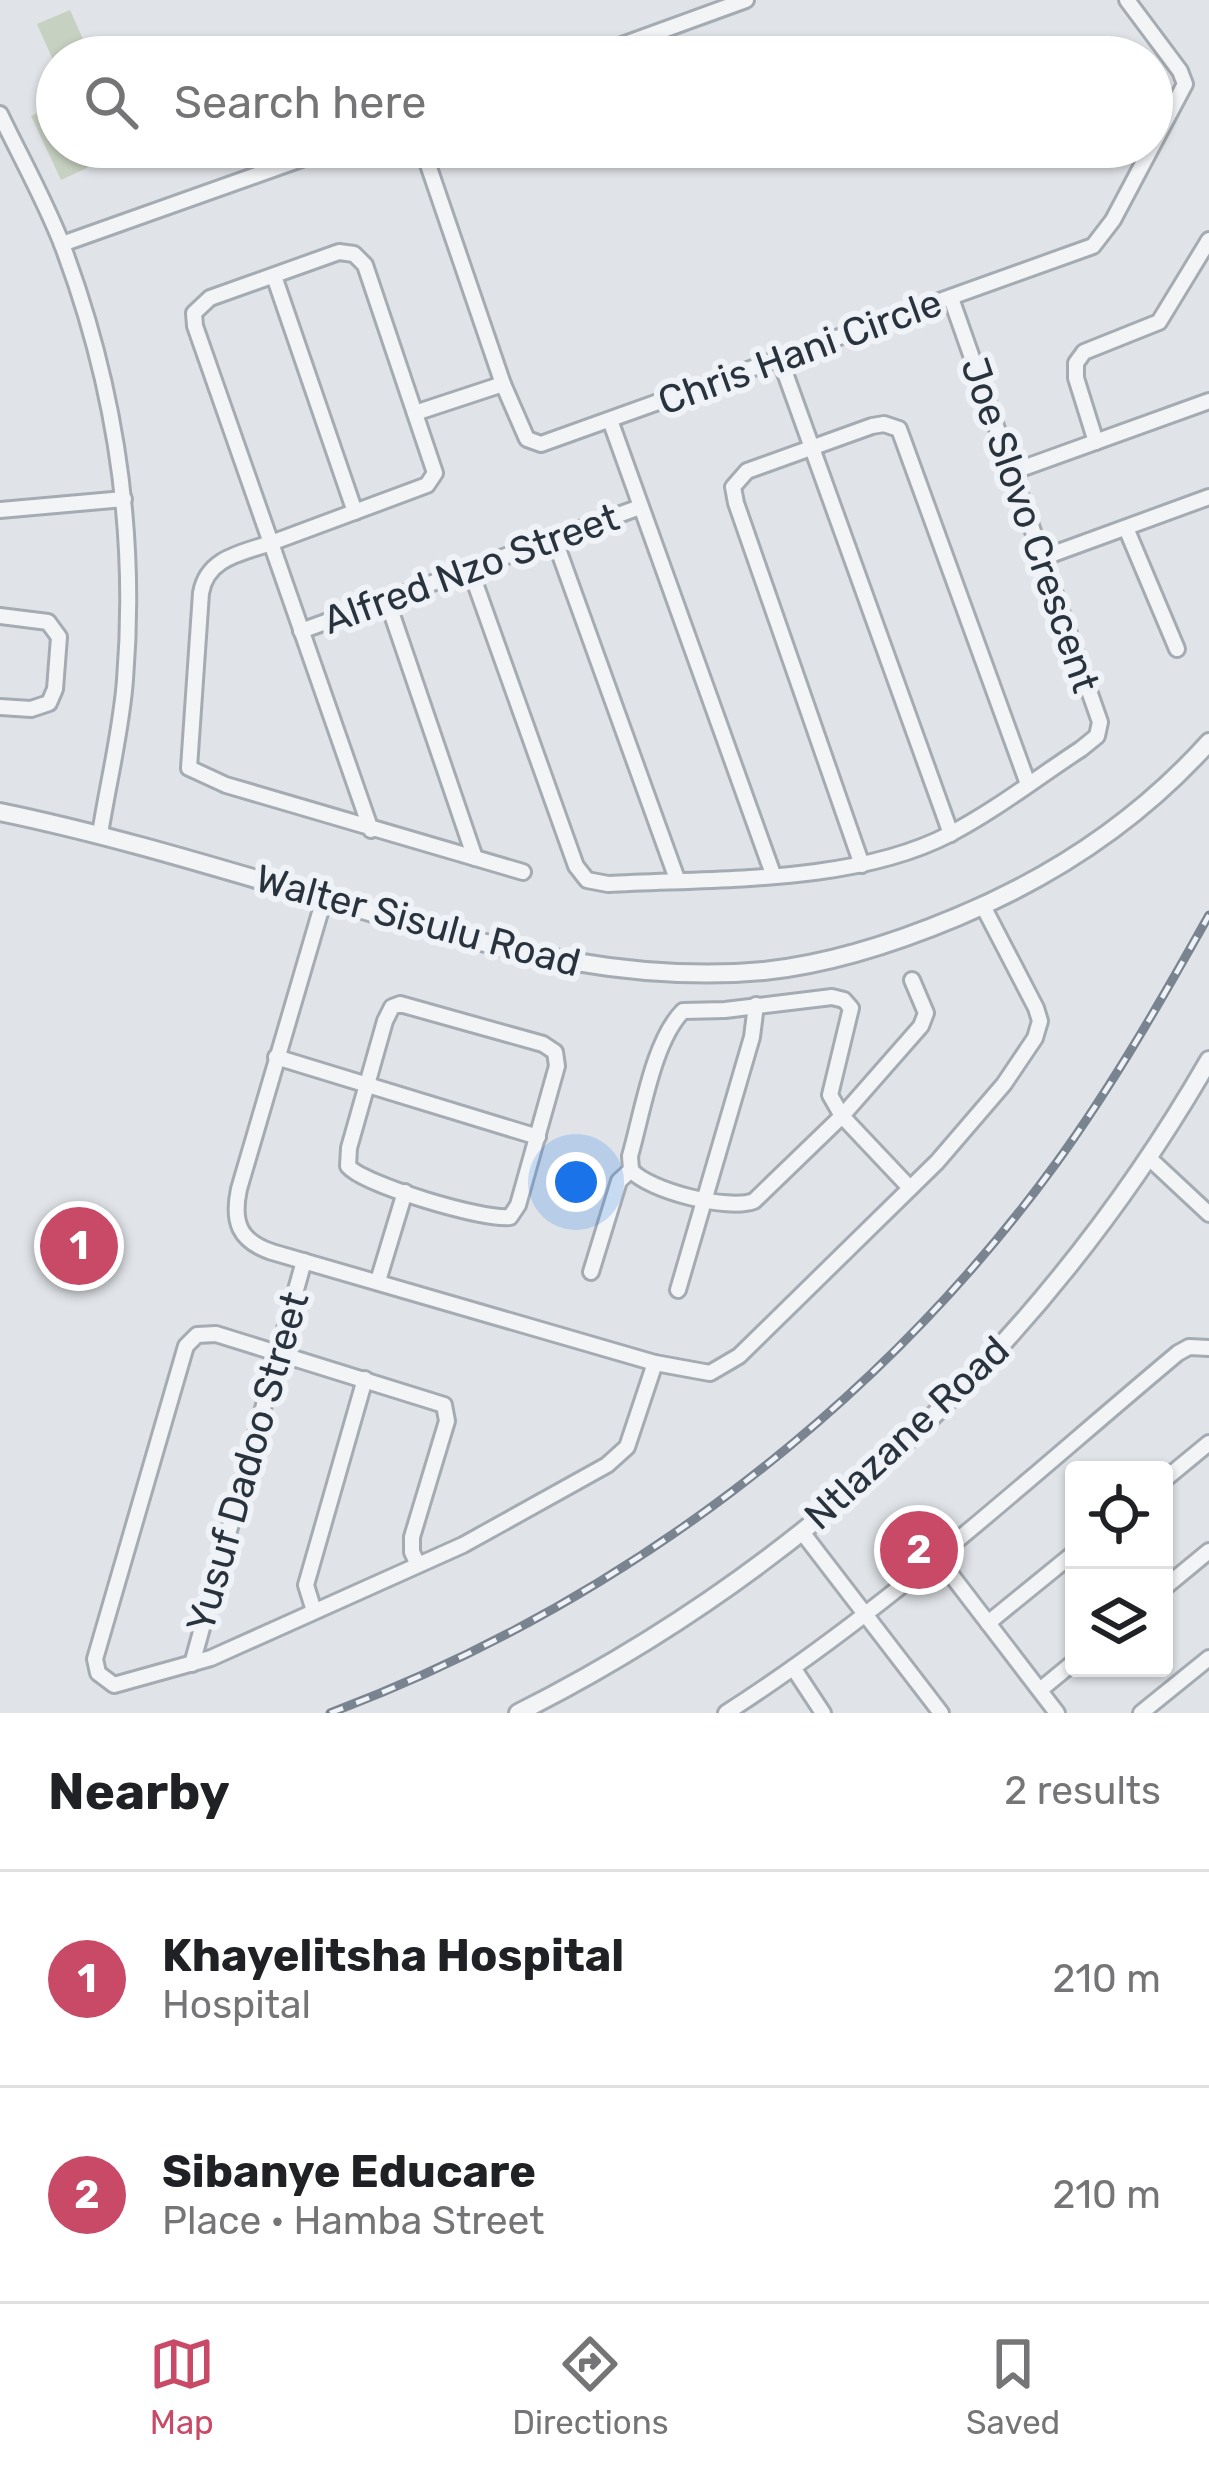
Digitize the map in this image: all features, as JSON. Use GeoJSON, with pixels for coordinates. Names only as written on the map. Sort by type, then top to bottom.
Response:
{"type":"FeatureCollection","features":[{"type":"Feature","properties":{"kind":"street"},"geometry":{"type":"LineString","coordinates":[[647,36],[746,0]]}},
{"type":"Feature","properties":{"kind":"street","name":"Chris Hani Circle"},"geometry":{"type":"LineString","coordinates":[[1131,2],[1156,36]]}},
{"type":"Feature","properties":{"kind":"street","name":"Chris Hani Circle"},"geometry":{"type":"LineString","coordinates":[[1173,60],[1185,84],[1173,106]]}},
{"type":"Feature","properties":{"kind":"street"},"geometry":{"type":"LineString","coordinates":[[0,114],[62,244],[110,406],[124,499],[129,615],[125,684],[100,834]]}},
{"type":"Feature","properties":{"kind":"street"},"geometry":{"type":"LineString","coordinates":[[62,244],[276,168]]}},
{"type":"Feature","properties":{"kind":"street","name":"Chris Hani Circle"},"geometry":{"type":"LineString","coordinates":[[429,168],[503,384],[522,431],[536,444],[1078,254],[1106,232],[1140,168]]}},
{"type":"Feature","properties":{"kind":"street"},"geometry":{"type":"LineString","coordinates":[[1096,442],[1076,379],[1076,363],[1084,352],[1159,322],[1209,240]]}},
{"type":"Feature","properties":{"kind":"street"},"geometry":{"type":"LineString","coordinates":[[371,830],[301,631],[271,543],[193,319],[197,307],[209,298],[339,252],[359,258],[365,266],[435,468],[433,479],[427,485],[355,512],[271,543],[220,562],[203,582],[189,768],[213,781],[371,830],[523,872]]}},
{"type":"Feature","properties":{"kind":"street"},"geometry":{"type":"LineString","coordinates":[[274,276],[355,512]]}},
{"type":"Feature","properties":{"kind":"street","name":"Joe Slovo Crescent"},"geometry":{"type":"LineString","coordinates":[[470,569],[584,878],[608,884],[862,865],[950,834],[1082,749],[1100,729],[951,298]]}},
{"type":"Feature","properties":{"kind":"street"},"geometry":{"type":"LineString","coordinates":[[780,359],[950,834]]}},
{"type":"Feature","properties":{"kind":"street"},"geometry":{"type":"LineString","coordinates":[[415,413],[503,384]]}},
{"type":"Feature","properties":{"kind":"street"},"geometry":{"type":"LineString","coordinates":[[1012,472],[1209,400]]}},
{"type":"Feature","properties":{"kind":"street"},"geometry":{"type":"LineString","coordinates":[[610,420],[773,874]]}},
{"type":"Feature","properties":{"kind":"street"},"geometry":{"type":"LineString","coordinates":[[862,865],[733,494],[736,481],[746,471],[884,424],[903,435],[1028,784]]}},
{"type":"Feature","properties":{"kind":"street"},"geometry":{"type":"LineString","coordinates":[[1042,558],[1209,498]]}},
{"type":"Feature","properties":{"kind":"street"},"geometry":{"type":"LineString","coordinates":[[0,510],[124,499]]}},
{"type":"Feature","properties":{"kind":"street","name":"Alfred Nzo Street"},"geometry":{"type":"LineString","coordinates":[[301,631],[640,507]]}},
{"type":"Feature","properties":{"kind":"street"},"geometry":{"type":"LineString","coordinates":[[1126,528],[1177,649]]}},
{"type":"Feature","properties":{"kind":"street"},"geometry":{"type":"LineString","coordinates":[[554,538],[677,879]]}},
{"type":"Feature","properties":{"kind":"street"},"geometry":{"type":"LineString","coordinates":[[387,600],[475,858]]}},
{"type":"Feature","properties":{"kind":"street"},"geometry":{"type":"LineString","coordinates":[[0,616],[42,620],[59,637],[55,689],[49,703],[31,709],[0,707]]}},
{"type":"Feature","properties":{"kind":"street","name":"Walter Sisulu Road"},"geometry":{"type":"LineString","coordinates":[[0,812],[100,834],[542,958],[631,972],[767,970],[903,939],[1052,871],[1151,800],[1209,742]]}},
{"type":"Feature","properties":{"kind":"street"},"geometry":{"type":"LineString","coordinates":[[324,899],[239,1190],[236,1223],[248,1241],[690,1372],[722,1370],[910,1188],[1004,1084],[1035,1038],[1040,1021],[1024,978],[983,906]]}},
{"type":"Feature","properties":{"kind":"street"},"geometry":{"type":"LineString","coordinates":[[910,1188],[842,1117],[830,1095],[850,1008],[844,1000],[832,997],[683,1011],[671,1022],[630,1156],[631,1170],[648,1184],[738,1207],[754,1201],[842,1117],[921,1026],[926,1013],[913,980]]}},
{"type":"Feature","properties":{"kind":"street"},"geometry":{"type":"LineString","coordinates":[[400,1004],[544,1044],[555,1052],[557,1066],[538,1137],[518,1205],[506,1219],[357,1176],[348,1166],[349,1148],[367,1087],[385,1021],[392,1007],[400,1004]]}},
{"type":"Feature","properties":{"kind":"street"},"geometry":{"type":"LineString","coordinates":[[678,1290],[752,1037],[756,1006]]}},
{"type":"Feature","properties":{"kind":"street"},"geometry":{"type":"LineString","coordinates":[[276,1057],[538,1137]]}},
{"type":"Feature","properties":{"kind":"street","name":"Ntlazane Road"},"geometry":{"type":"LineString","coordinates":[[518,1713],[660,1633],[802,1532],[881,1465],[984,1366],[1082,1251],[1209,1060]]}},
{"type":"Feature","properties":{"kind":"street"},"geometry":{"type":"LineString","coordinates":[[1148,1157],[1209,1214]]}},
{"type":"Feature","properties":{"kind":"street"},"geometry":{"type":"LineString","coordinates":[[592,1271],[620,1181],[631,1170]]}},
{"type":"Feature","properties":{"kind":"street"},"geometry":{"type":"LineString","coordinates":[[378,1281],[405,1192]]}},
{"type":"Feature","properties":{"kind":"street","name":"Yusuf Dadoo Street"},"geometry":{"type":"LineString","coordinates":[[192,1664],[304,1261]]}},
{"type":"Feature","properties":{"kind":"street"},"geometry":{"type":"LineString","coordinates":[[418,1565],[412,1537],[447,1411],[439,1401],[206,1332],[197,1335],[186,1346],[95,1659],[101,1678],[114,1684],[192,1664],[418,1565],[514,1519],[620,1456],[634,1430],[655,1363]]}},
{"type":"Feature","properties":{"kind":"street"},"geometry":{"type":"LineString","coordinates":[[726,1713],[794,1670],[866,1614],[1178,1353],[1189,1347],[1209,1348]]}},
{"type":"Feature","properties":{"kind":"street"},"geometry":{"type":"LineString","coordinates":[[314,1611],[306,1585],[365,1379]]}},
{"type":"Feature","properties":{"kind":"street"},"geometry":{"type":"LineString","coordinates":[[1173,1473],[1209,1443]]}},
{"type":"Feature","properties":{"kind":"street"},"geometry":{"type":"LineString","coordinates":[[802,1532],[941,1713]]}},
{"type":"Feature","properties":{"kind":"street"},"geometry":{"type":"LineString","coordinates":[[1173,1581],[1209,1551]]}},
{"type":"Feature","properties":{"kind":"street"},"geometry":{"type":"LineString","coordinates":[[936,1556],[1058,1713]]}},
{"type":"Feature","properties":{"kind":"street"},"geometry":{"type":"LineString","coordinates":[[988,1623],[1065,1560]]}},
{"type":"Feature","properties":{"kind":"street"},"geometry":{"type":"LineString","coordinates":[[1142,1713],[1209,1658]]}},
{"type":"Feature","properties":{"kind":"street"},"geometry":{"type":"LineString","coordinates":[[1040,1690],[1065,1669]]}},
{"type":"Feature","properties":{"kind":"street"},"geometry":{"type":"LineString","coordinates":[[794,1670],[823,1713]]}},
{"type":"Feature","properties":{"kind":"green space"},"geometry":{"type":"Polygon","coordinates":[[[70,10],[82,36],[42,36],[37,24],[70,10]]]}},
{"type":"Feature","properties":{"kind":"green space"},"geometry":{"type":"Polygon","coordinates":[[[55,168],[87,168],[61,180],[55,168]]]}},
{"type":"Feature","properties":{"kind":"railway"},"geometry":{"type":"LineString","coordinates":[[330,1713],[437,1669],[639,1557],[734,1490],[823,1417],[908,1338],[986,1253],[1057,1162],[1118,1071],[1209,915]]}},
{"type":"Feature","properties":{"kind":"place","name":"Khayelitsha Hospital"},"geometry":{"type":"Point","coordinates":[79,1246]}},
{"type":"Feature","properties":{"kind":"place","name":"Sibanye Educare"},"geometry":{"type":"Point","coordinates":[919,1550]}}]}
